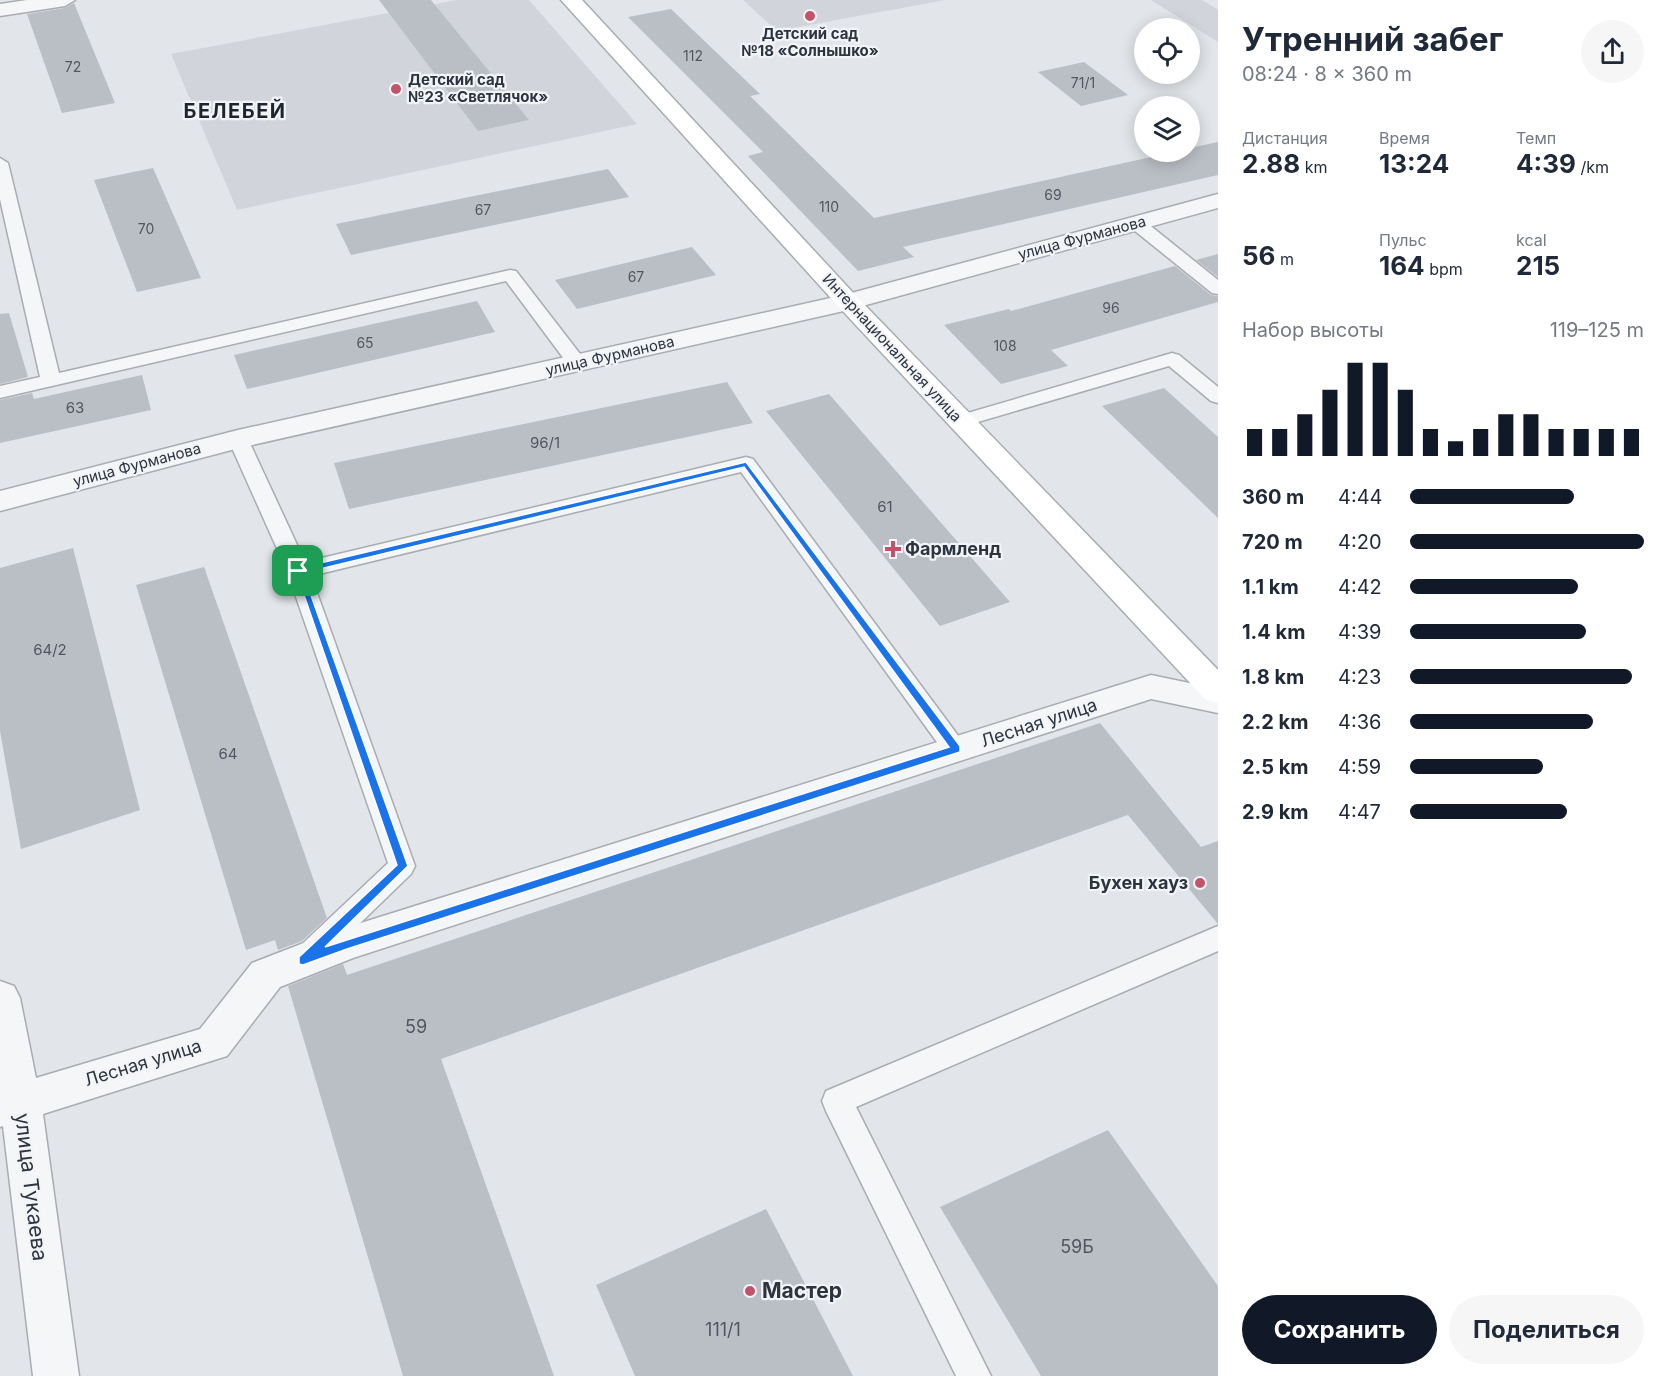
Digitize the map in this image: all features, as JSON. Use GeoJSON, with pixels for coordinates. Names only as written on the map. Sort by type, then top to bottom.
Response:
{"type":"FeatureCollection","features":[{"type":"Feature","properties":{"kind":"street"},"geometry":{"type":"LineString","coordinates":[[0,10],[65,0]]}},
{"type":"Feature","properties":{"kind":"street","name":"Интернациональная улица"},"geometry":{"type":"LineString","coordinates":[[571,0],[848,302],[1218,692]]}},
{"type":"Feature","properties":{"kind":"street","name":"улица Фурманова"},"geometry":{"type":"LineString","coordinates":[[0,501],[238,439],[848,302],[1218,201]]}},
{"type":"Feature","properties":{"kind":"street","name":"Лесная улица"},"geometry":{"type":"LineString","coordinates":[[10,1104],[213,1042],[266,975],[345,944],[1151,687],[1218,701]]}},
{"type":"Feature","properties":{"kind":"street","name":"улица Тукаева"},"geometry":{"type":"LineString","coordinates":[[0,998],[10,1104],[56,1376]]}},
{"type":"Feature","properties":{"kind":"lane"},"geometry":{"type":"LineString","coordinates":[[0,164],[51,380]]}},
{"type":"Feature","properties":{"kind":"lane"},"geometry":{"type":"LineString","coordinates":[[1136,224],[1218,289]]}},
{"type":"Feature","properties":{"kind":"lane"},"geometry":{"type":"LineString","coordinates":[[0,392],[510,275],[577,363]]}},
{"type":"Feature","properties":{"kind":"lane"},"geometry":{"type":"LineString","coordinates":[[961,421],[1172,359],[1218,397]]}},
{"type":"Feature","properties":{"kind":"lane"},"geometry":{"type":"LineString","coordinates":[[238,439],[298,571],[402,866],[303,960]]}},
{"type":"Feature","properties":{"kind":"lane"},"geometry":{"type":"LineString","coordinates":[[298,571],[746,464],[956,749]]}},
{"type":"Feature","properties":{"kind":"lane"},"geometry":{"type":"LineString","coordinates":[[974,1376],[837,1101],[1218,938]]}},
{"type":"Feature","properties":{"kind":"shaded area","name":"Детский сад №23 «Светлячок»"},"geometry":{"type":"Polygon","coordinates":[[[457,0],[529,0],[637,124],[237,210],[171,54],[457,0]]]}},
{"type":"Feature","properties":{"kind":"shaded area","name":"Детский сад №18 «Солнышко»"},"geometry":{"type":"Polygon","coordinates":[[[743,0],[945,0],[777,31],[743,0]]]}},
{"type":"Feature","properties":{"kind":"shaded area"},"geometry":{"type":"Polygon","coordinates":[[[1151,0],[1202,0],[1218,10],[1218,42],[1200,31],[1200,18],[1180,18],[1151,0]]]}},
{"type":"Feature","properties":{"kind":"building"},"geometry":{"type":"Polygon","coordinates":[[[379,0],[431,0],[529,120],[478,131],[379,0]]]}},
{"type":"Feature","properties":{"kind":"building"},"geometry":{"type":"Polygon","coordinates":[[[74,3],[115,103],[62,113],[27,14],[65,8],[74,3]]]}},
{"type":"Feature","properties":{"kind":"building"},"geometry":{"type":"Polygon","coordinates":[[[671,9],[760,94],[750,96],[874,218],[1134,161],[1200,162],[1200,146],[1218,142],[1218,175],[903,247],[914,257],[858,271],[748,156],[763,152],[628,17],[671,9]]]}},
{"type":"Feature","properties":{"kind":"building"},"geometry":{"type":"Polygon","coordinates":[[[1084,62],[1128,95],[1081,106],[1038,72],[1084,62]]]}},
{"type":"Feature","properties":{"kind":"building"},"geometry":{"type":"Polygon","coordinates":[[[153,168],[201,278],[137,292],[94,180],[153,168]]]}},
{"type":"Feature","properties":{"kind":"building"},"geometry":{"type":"Polygon","coordinates":[[[608,169],[629,197],[351,255],[336,224],[608,169]]]}},
{"type":"Feature","properties":{"kind":"building"},"geometry":{"type":"Polygon","coordinates":[[[692,247],[716,275],[577,309],[555,280],[692,247]]]}},
{"type":"Feature","properties":{"kind":"building"},"geometry":{"type":"Polygon","coordinates":[[[1218,254],[1218,277],[1196,260],[1218,254]]]}},
{"type":"Feature","properties":{"kind":"building"},"geometry":{"type":"Polygon","coordinates":[[[1175,266],[1211,295],[1218,296],[1218,302],[1051,350],[1068,366],[1001,384],[944,325],[1009,309],[1011,311],[1175,266]]]}},
{"type":"Feature","properties":{"kind":"building"},"geometry":{"type":"Polygon","coordinates":[[[477,301],[495,332],[247,389],[234,355],[477,301]]]}},
{"type":"Feature","properties":{"kind":"building"},"geometry":{"type":"Polygon","coordinates":[[[9,313],[28,377],[0,384],[0,314],[9,313]]]}},
{"type":"Feature","properties":{"kind":"building"},"geometry":{"type":"Polygon","coordinates":[[[142,375],[151,410],[0,443],[0,400],[32,393],[34,399],[142,375]]]}},
{"type":"Feature","properties":{"kind":"building"},"geometry":{"type":"Polygon","coordinates":[[[727,382],[753,423],[349,509],[334,463],[727,382]]]}},
{"type":"Feature","properties":{"kind":"building"},"geometry":{"type":"Polygon","coordinates":[[[1164,388],[1218,437],[1218,518],[1102,406],[1164,388]]]}},
{"type":"Feature","properties":{"kind":"building"},"geometry":{"type":"Polygon","coordinates":[[[829,394],[1010,602],[940,626],[766,411],[829,394]]]}},
{"type":"Feature","properties":{"kind":"building"},"geometry":{"type":"Polygon","coordinates":[[[73,548],[140,810],[21,849],[0,731],[0,568],[73,548]]]}},
{"type":"Feature","properties":{"kind":"building"},"geometry":{"type":"Polygon","coordinates":[[[204,567],[327,918],[302,941],[278,950],[275,940],[246,950],[136,585],[204,567]]]}},
{"type":"Feature","properties":{"kind":"building"},"geometry":{"type":"Polygon","coordinates":[[[1100,723],[1201,847],[1218,841],[1218,924],[1128,815],[441,1059],[554,1376],[403,1376],[288,986],[343,964],[347,975],[1100,723]]]}},
{"type":"Feature","properties":{"kind":"building"},"geometry":{"type":"Polygon","coordinates":[[[1108,1130],[1218,1286],[1218,1376],[1041,1376],[940,1207],[1108,1130]]]}},
{"type":"Feature","properties":{"kind":"building"},"geometry":{"type":"Polygon","coordinates":[[[766,1209],[853,1376],[635,1376],[596,1285],[766,1209]]]}},
{"type":"Feature","properties":{"kind":"place","name":"Детский сад №18 «Солнышко»"},"geometry":{"type":"Point","coordinates":[810,16]}},
{"type":"Feature","properties":{"kind":"place","name":"Детский сад №23 «Светлячок»"},"geometry":{"type":"Point","coordinates":[396,89]}},
{"type":"Feature","properties":{"kind":"place","name":"Фармленд"},"geometry":{"type":"Point","coordinates":[893,549]}},
{"type":"Feature","properties":{"kind":"place","name":"Бухен хауз"},"geometry":{"type":"Point","coordinates":[1200,883]}},
{"type":"Feature","properties":{"kind":"place","name":"Мастер"},"geometry":{"type":"Point","coordinates":[750,1291]}},
{"type":"Feature","properties":{"kind":"district","name":"БЕЛЕБЕЙ"},"geometry":{"type":"Point","coordinates":[235,111]}},
{"type":"Feature","properties":{"kind":"route"},"geometry":{"type":"LineString","coordinates":[[746,464],[956,749],[345,944],[303,960],[402,866],[298,571],[746,464]]}}]}
